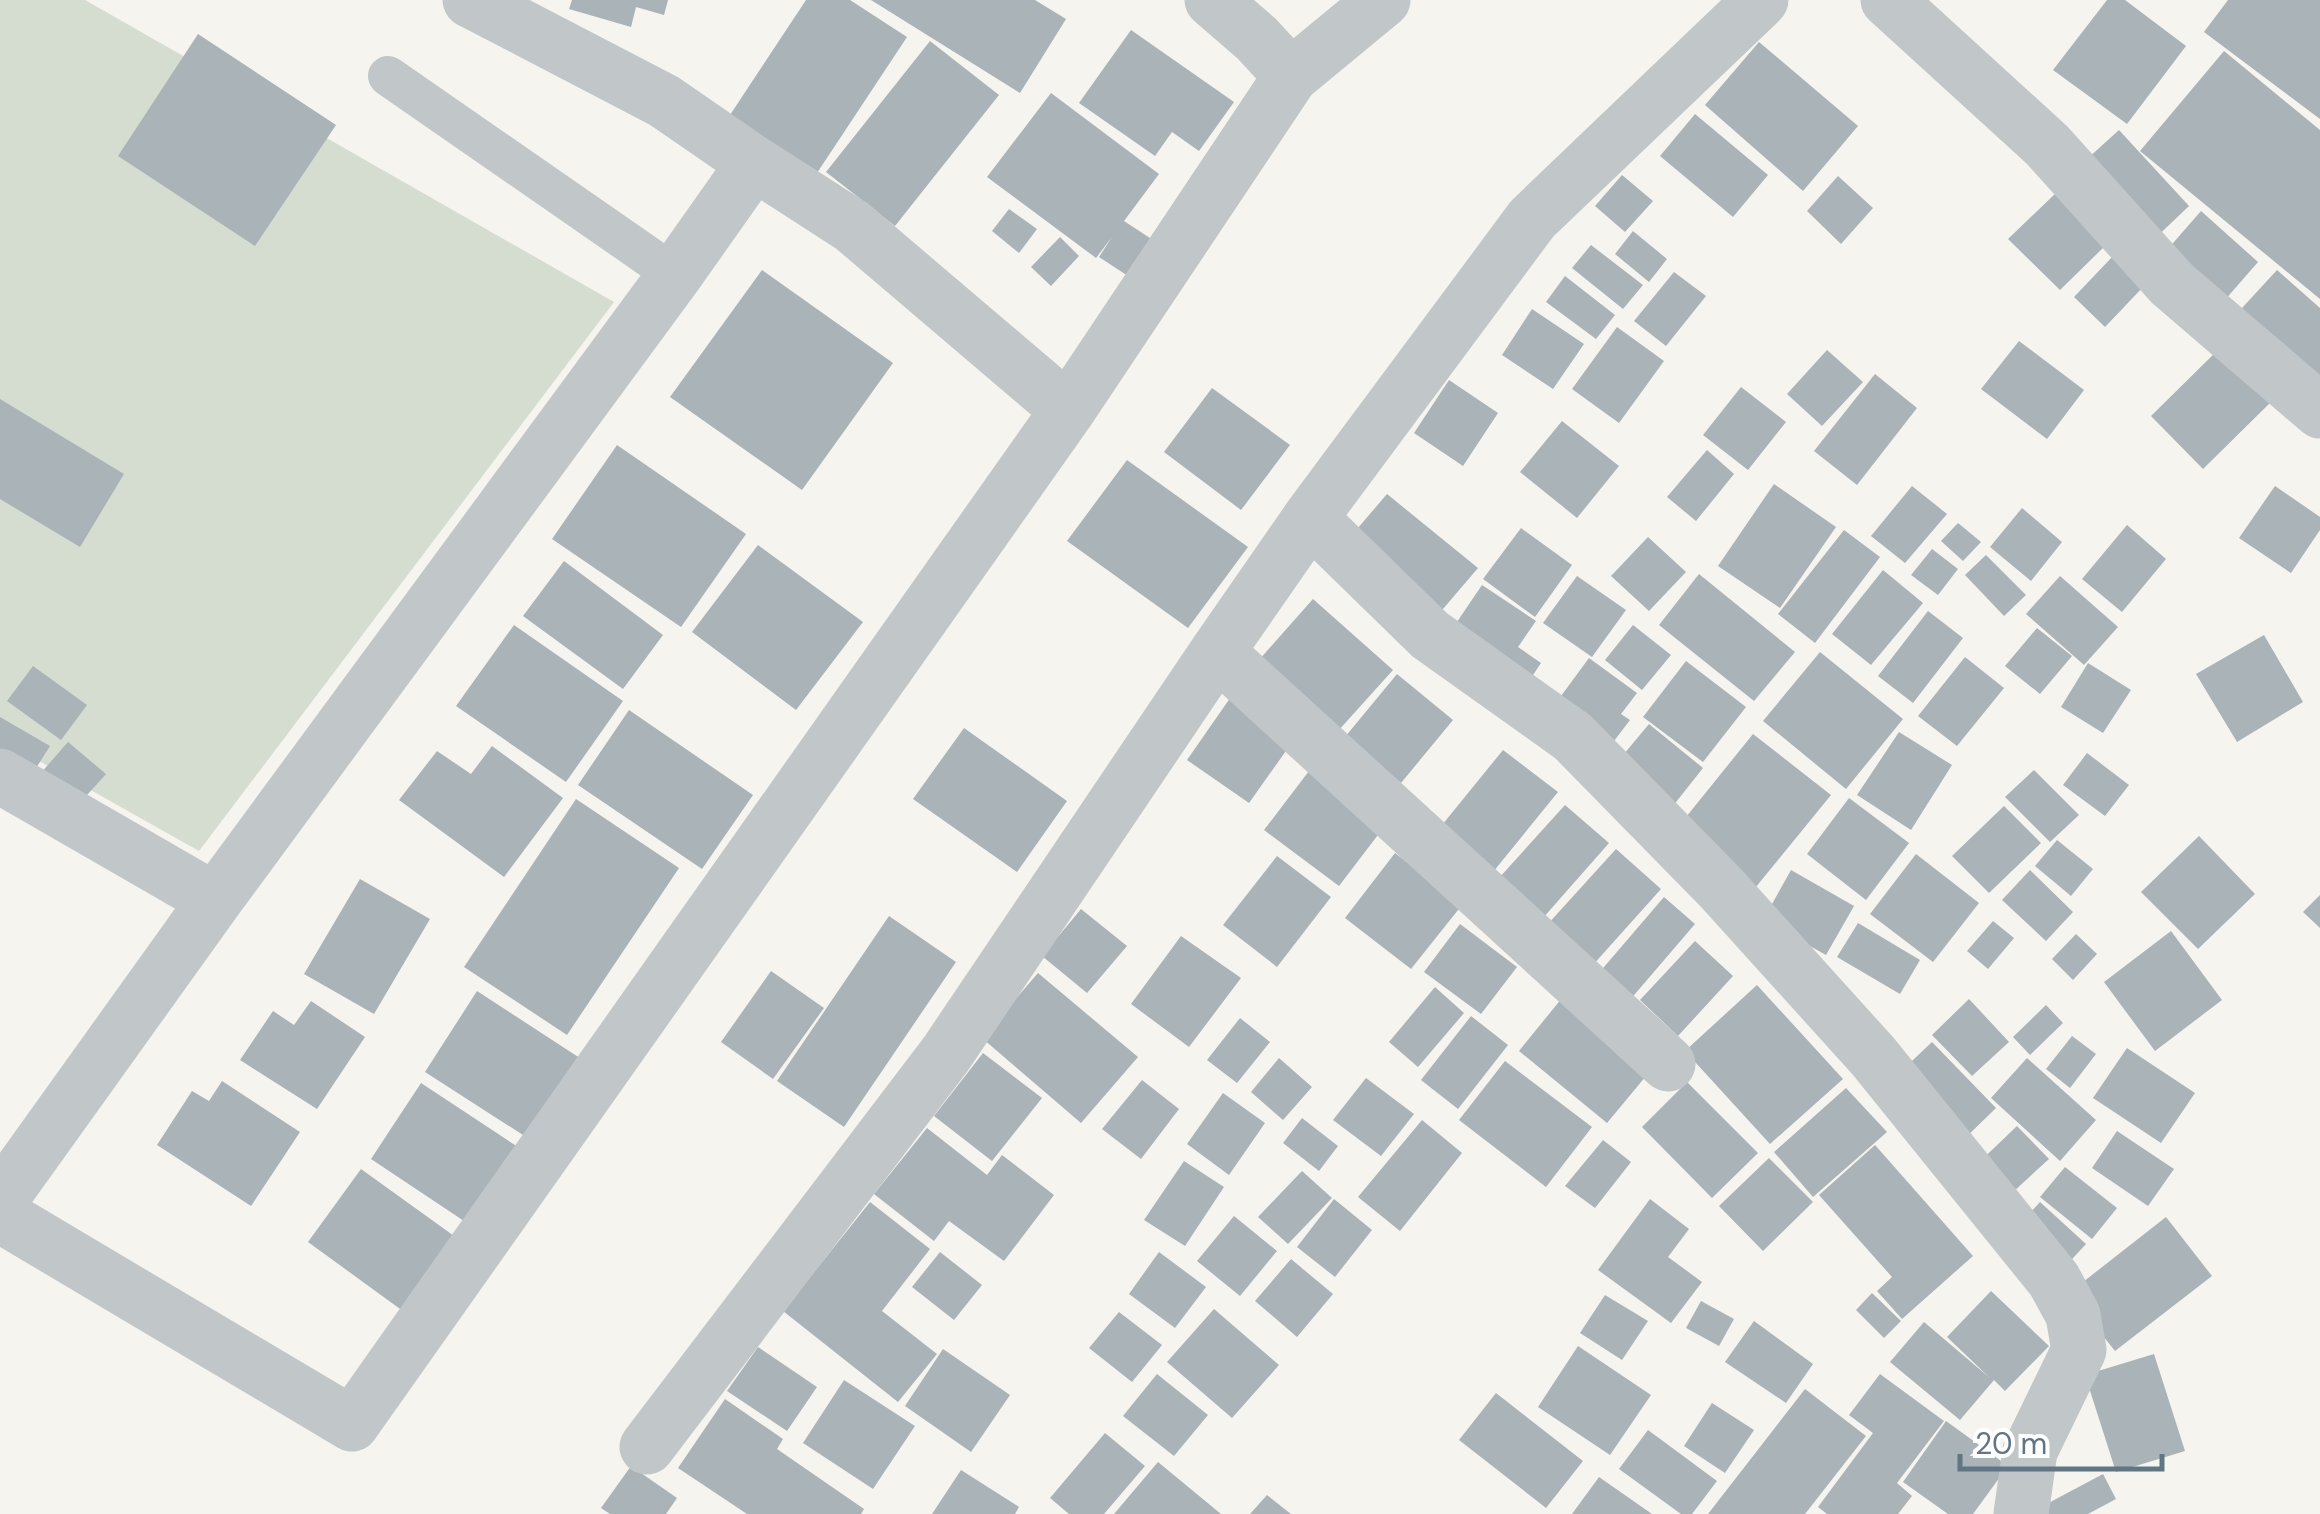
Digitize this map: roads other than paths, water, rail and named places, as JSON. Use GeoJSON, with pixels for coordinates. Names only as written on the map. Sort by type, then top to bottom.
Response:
{"type":"FeatureCollection","features":[{"type":"Feature","properties":{"kind":"street"},"geometry":{"type":"LineString","coordinates":[[470,0],[664,100],[852,226],[1068,410]]}},
{"type":"Feature","properties":{"kind":"street"},"geometry":{"type":"LineString","coordinates":[[1212,0],[1257,38],[1291,76]]}},
{"type":"Feature","properties":{"kind":"street"},"geometry":{"type":"LineString","coordinates":[[0,1215],[352,1424],[1068,410],[1291,76],[1383,0]]}},
{"type":"Feature","properties":{"kind":"street"},"geometry":{"type":"LineString","coordinates":[[647,1447],[946,1054],[1310,518],[1532,219],[1761,0]]}},
{"type":"Feature","properties":{"kind":"street"},"geometry":{"type":"LineString","coordinates":[[1888,0],[2047,144],[2172,284],[2320,411]]}},
{"type":"Feature","properties":{"kind":"street"},"geometry":{"type":"LineString","coordinates":[[0,1200],[754,162]]}},
{"type":"Feature","properties":{"kind":"street"},"geometry":{"type":"LineString","coordinates":[[1310,518],[1430,635],[1573,737],[1722,890],[1874,1056],[2054,1280],[2073,1315],[2078,1350],[2030,1450],[2022,1514]]}},
{"type":"Feature","properties":{"kind":"street"},"geometry":{"type":"LineString","coordinates":[[1216,652],[1668,1064]]}},
{"type":"Feature","properties":{"kind":"street"},"geometry":{"type":"LineString","coordinates":[[0,776],[215,900]]}},
{"type":"Feature","properties":{"kind":"lane"},"geometry":{"type":"LineString","coordinates":[[388,76],[675,275]]}}]}
